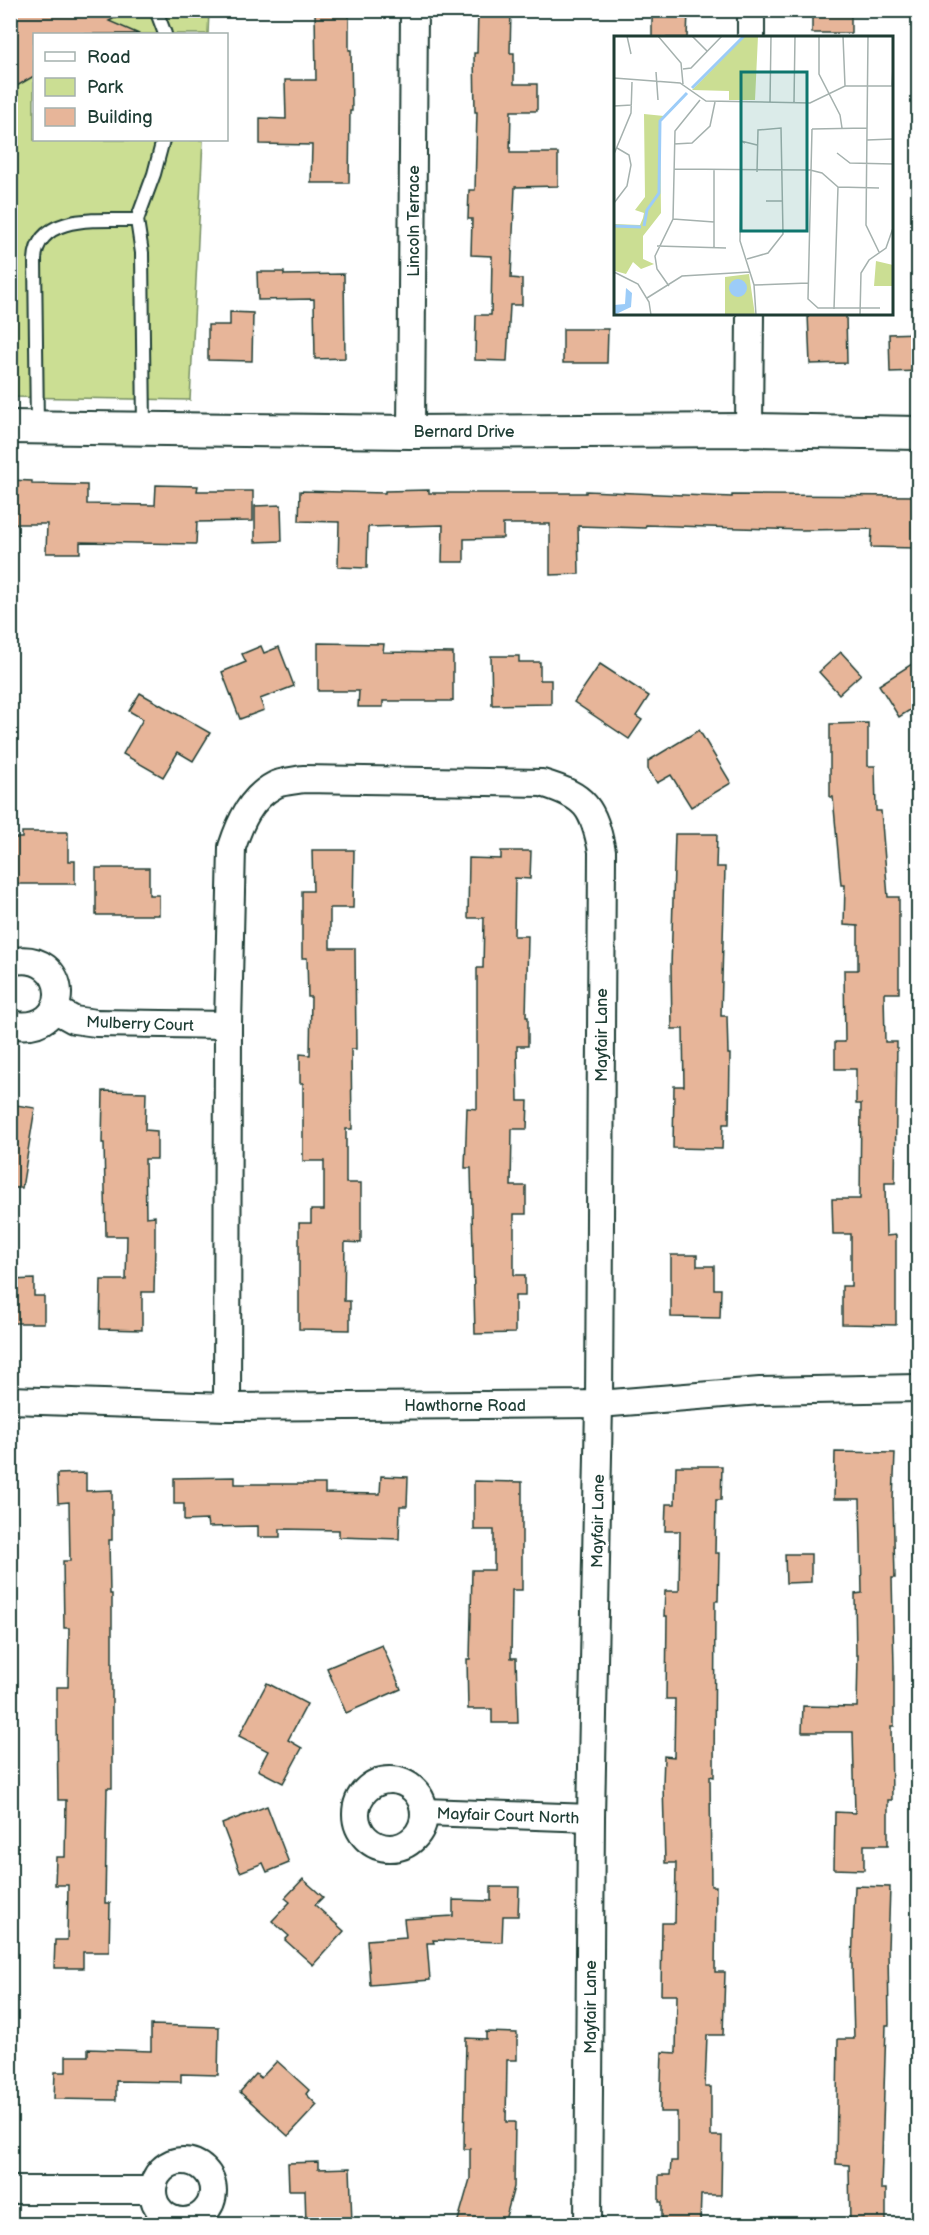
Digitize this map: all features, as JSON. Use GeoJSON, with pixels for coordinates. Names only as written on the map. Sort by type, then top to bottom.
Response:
{"type":"FeatureCollection","features":[{"type":"Feature","properties":{"kind":"street","name":"Lincoln Terrace"},"geometry":{"type":"LineString","coordinates":[[411,432],[414,10]]}},
{"type":"Feature","properties":{"kind":"street"},"geometry":{"type":"LineString","coordinates":[[751,36],[752,10]]}},
{"type":"Feature","properties":{"kind":"street"},"geometry":{"type":"LineString","coordinates":[[749,430],[750,315]]}},
{"type":"Feature","properties":{"kind":"street","name":"Bernard Drive"},"geometry":{"type":"LineString","coordinates":[[24,427],[411,432],[749,430],[918,433]]}},
{"type":"Feature","properties":{"kind":"street","name":"Mayfair Lane"},"geometry":{"type":"LineString","coordinates":[[227,1407],[228,1025],[232,847],[242,820],[256,799],[275,785],[303,779],[542,783],[565,790],[585,804],[596,822],[602,850],[599,1404],[591,1818],[588,2224]]}},
{"type":"Feature","properties":{"kind":"street"},"geometry":{"type":"LineString","coordinates":[[10,962],[23,959],[39,962],[52,973],[58,990],[54,1009],[40,1023],[26,1027],[10,1024]]}},
{"type":"Feature","properties":{"kind":"street","name":"Mulberry Court"},"geometry":{"type":"LineString","coordinates":[[54,1009],[74,1020],[96,1023],[228,1025]]}},
{"type":"Feature","properties":{"kind":"street","name":"Hawthorne Road"},"geometry":{"type":"LineString","coordinates":[[10,1400],[227,1407],[599,1404],[760,1391],[918,1388]]}},
{"type":"Feature","properties":{"kind":"street","name":"Mayfair Court North"},"geometry":{"type":"LineString","coordinates":[[424,1812],[591,1818]]}},
{"type":"Feature","properties":{"kind":"street"},"geometry":{"type":"LineString","coordinates":[[10,2190],[152,2190]]}},
{"type":"Feature","properties":{"kind":"lane"},"geometry":{"type":"LineString","coordinates":[[156,10],[165,33]]}},
{"type":"Feature","properties":{"kind":"lane"},"geometry":{"type":"LineString","coordinates":[[144,429],[142,253],[137,220],[154,174],[163,141]]}},
{"type":"Feature","properties":{"kind":"lane"},"geometry":{"type":"LineString","coordinates":[[24,427],[35,260],[39,240],[57,227],[80,221],[137,220]]}},
{"type":"Feature","properties":{"kind":"green space"},"geometry":{"type":"Polygon","coordinates":[[[11,11],[209,11],[208,33],[33,33],[33,141],[203,141],[190,400],[11,397],[11,11]]]}},
{"type":"Feature","properties":{"kind":"building"},"geometry":{"type":"Polygon","coordinates":[[[10,10],[131,10],[109,21],[137,33],[33,33],[33,77],[10,90],[10,10]]]}},
{"type":"Feature","properties":{"kind":"building"},"geometry":{"type":"Polygon","coordinates":[[[315,10],[349,10],[352,111],[350,111],[349,183],[311,183],[312,145],[260,144],[260,118],[286,119],[285,80],[316,80],[315,10]]]}},
{"type":"Feature","properties":{"kind":"building"},"geometry":{"type":"Polygon","coordinates":[[[478,10],[511,10],[510,53],[514,53],[514,84],[537,84],[537,111],[511,111],[510,153],[558,153],[558,186],[515,187],[511,278],[522,279],[522,305],[510,305],[507,361],[475,360],[476,315],[491,315],[492,256],[471,255],[472,219],[468,219],[469,190],[475,190],[477,112],[475,112],[474,53],[477,53],[478,10]]]}},
{"type":"Feature","properties":{"kind":"building"},"geometry":{"type":"Polygon","coordinates":[[[652,10],[688,10],[687,36],[652,36],[652,10]]]}},
{"type":"Feature","properties":{"kind":"building"},"geometry":{"type":"Polygon","coordinates":[[[812,10],[851,10],[851,33],[812,33],[812,10]]]}},
{"type":"Feature","properties":{"kind":"building"},"geometry":{"type":"Polygon","coordinates":[[[257,272],[284,272],[284,275],[344,274],[345,358],[315,359],[314,299],[258,300],[257,272]]]}},
{"type":"Feature","properties":{"kind":"building"},"geometry":{"type":"Polygon","coordinates":[[[230,312],[253,313],[252,361],[208,360],[208,325],[230,325],[230,312]]]}},
{"type":"Feature","properties":{"kind":"building"},"geometry":{"type":"Polygon","coordinates":[[[808,315],[846,315],[847,363],[810,364],[808,315]]]}},
{"type":"Feature","properties":{"kind":"building"},"geometry":{"type":"Polygon","coordinates":[[[563,329],[608,329],[607,363],[563,363],[563,329]]]}},
{"type":"Feature","properties":{"kind":"building"},"geometry":{"type":"Polygon","coordinates":[[[918,333],[918,371],[890,372],[889,334],[918,333]]]}},
{"type":"Feature","properties":{"kind":"building"},"geometry":{"type":"Polygon","coordinates":[[[10,480],[32,481],[32,484],[87,485],[87,504],[155,505],[156,485],[198,486],[197,491],[253,491],[253,521],[197,522],[196,544],[80,542],[80,553],[46,553],[47,524],[10,524],[10,480]]]}},
{"type":"Feature","properties":{"kind":"building"},"geometry":{"type":"Polygon","coordinates":[[[429,490],[429,493],[586,493],[586,491],[732,497],[732,495],[918,496],[918,532],[915,532],[915,548],[871,547],[872,529],[578,526],[579,574],[550,575],[550,524],[503,524],[503,538],[464,539],[464,562],[442,562],[443,525],[368,527],[367,568],[338,567],[339,522],[299,521],[300,491],[385,493],[385,491],[429,490]]]}},
{"type":"Feature","properties":{"kind":"building"},"geometry":{"type":"Polygon","coordinates":[[[281,505],[282,541],[255,542],[255,506],[281,505]]]}},
{"type":"Feature","properties":{"kind":"building"},"geometry":{"type":"Polygon","coordinates":[[[318,643],[384,644],[383,652],[453,653],[453,701],[383,701],[383,707],[358,707],[359,691],[318,691],[318,643]]]}},
{"type":"Feature","properties":{"kind":"building"},"geometry":{"type":"Polygon","coordinates":[[[261,646],[264,653],[279,647],[294,686],[260,699],[264,710],[240,719],[222,672],[246,662],[242,654],[261,646]]]}},
{"type":"Feature","properties":{"kind":"building"},"geometry":{"type":"Polygon","coordinates":[[[841,652],[861,674],[839,694],[819,672],[841,652]]]}},
{"type":"Feature","properties":{"kind":"building"},"geometry":{"type":"Polygon","coordinates":[[[491,656],[519,656],[519,662],[540,662],[540,680],[551,680],[551,704],[492,705],[491,656]]]}},
{"type":"Feature","properties":{"kind":"building"},"geometry":{"type":"Polygon","coordinates":[[[918,660],[918,705],[899,717],[879,685],[918,660]]]}},
{"type":"Feature","properties":{"kind":"building"},"geometry":{"type":"Polygon","coordinates":[[[600,664],[649,696],[636,716],[642,720],[629,739],[574,702],[600,664]]]}},
{"type":"Feature","properties":{"kind":"building"},"geometry":{"type":"Polygon","coordinates":[[[140,693],[210,733],[193,761],[178,752],[163,777],[123,754],[143,719],[129,711],[140,693]]]}},
{"type":"Feature","properties":{"kind":"building"},"geometry":{"type":"Polygon","coordinates":[[[868,723],[868,766],[875,766],[876,811],[881,811],[888,897],[899,897],[899,993],[884,993],[885,1042],[897,1042],[895,1183],[885,1183],[886,1236],[896,1235],[896,1325],[842,1324],[842,1286],[851,1286],[851,1234],[833,1234],[832,1199],[860,1199],[861,1104],[856,1104],[856,1069],[835,1069],[835,1042],[845,1042],[844,970],[858,970],[858,926],[844,925],[845,885],[841,885],[833,797],[830,797],[830,724],[868,723]]]}},
{"type":"Feature","properties":{"kind":"building"},"geometry":{"type":"Polygon","coordinates":[[[699,730],[731,783],[691,807],[671,775],[657,783],[648,769],[648,761],[699,730]]]}},
{"type":"Feature","properties":{"kind":"building"},"geometry":{"type":"Polygon","coordinates":[[[22,832],[68,832],[68,861],[75,861],[75,884],[10,884],[10,838],[22,838],[22,832]]]}},
{"type":"Feature","properties":{"kind":"building"},"geometry":{"type":"Polygon","coordinates":[[[675,834],[717,834],[716,867],[725,867],[721,1016],[727,1016],[728,1054],[730,1054],[729,1124],[723,1124],[722,1149],[673,1148],[674,1086],[684,1086],[683,1029],[672,1029],[671,967],[675,834]]]}},
{"type":"Feature","properties":{"kind":"building"},"geometry":{"type":"Polygon","coordinates":[[[312,850],[354,850],[353,908],[330,908],[330,948],[355,948],[356,1049],[351,1049],[352,1129],[346,1129],[346,1183],[361,1183],[361,1243],[345,1242],[344,1301],[350,1301],[350,1330],[299,1329],[299,1223],[311,1223],[311,1210],[324,1210],[324,1161],[303,1161],[303,1083],[300,1083],[300,1054],[310,1055],[311,997],[308,997],[307,958],[302,958],[302,891],[313,891],[312,850]]]}},
{"type":"Feature","properties":{"kind":"building"},"geometry":{"type":"Polygon","coordinates":[[[501,851],[531,851],[530,879],[515,878],[514,936],[528,936],[526,1017],[528,1017],[528,1046],[517,1046],[518,1101],[528,1101],[527,1129],[512,1129],[511,1186],[526,1186],[526,1214],[514,1214],[514,1275],[525,1275],[525,1296],[515,1296],[515,1333],[475,1334],[471,1168],[465,1168],[467,1108],[477,1109],[477,968],[483,968],[484,918],[468,918],[469,858],[501,859],[501,851]]]}},
{"type":"Feature","properties":{"kind":"building"},"geometry":{"type":"Polygon","coordinates":[[[96,868],[149,868],[149,895],[159,895],[159,915],[96,915],[96,868]]]}},
{"type":"Feature","properties":{"kind":"building"},"geometry":{"type":"Polygon","coordinates":[[[103,1091],[146,1092],[145,1130],[157,1131],[157,1159],[145,1159],[146,1217],[155,1216],[155,1244],[154,1292],[142,1292],[142,1330],[100,1329],[101,1280],[126,1280],[127,1236],[106,1236],[104,1143],[102,1143],[103,1091]]]}},
{"type":"Feature","properties":{"kind":"building"},"geometry":{"type":"Polygon","coordinates":[[[10,1104],[35,1108],[22,1188],[10,1188],[10,1104]]]}},
{"type":"Feature","properties":{"kind":"building"},"geometry":{"type":"Polygon","coordinates":[[[671,1255],[697,1255],[697,1266],[714,1266],[714,1289],[721,1289],[720,1318],[671,1317],[671,1255]]]}},
{"type":"Feature","properties":{"kind":"building"},"geometry":{"type":"Polygon","coordinates":[[[34,1279],[34,1296],[44,1296],[44,1323],[10,1323],[10,1280],[34,1279]]]}},
{"type":"Feature","properties":{"kind":"building"},"geometry":{"type":"Polygon","coordinates":[[[835,1452],[895,1453],[893,1500],[895,1578],[892,1578],[894,1726],[891,1726],[892,1800],[888,1800],[888,1845],[864,1845],[864,1870],[834,1869],[835,1812],[855,1813],[853,1732],[802,1732],[803,1706],[857,1707],[858,1655],[856,1655],[855,1594],[862,1593],[860,1499],[834,1499],[835,1452]]]}},
{"type":"Feature","properties":{"kind":"building"},"geometry":{"type":"Polygon","coordinates":[[[676,1466],[722,1466],[721,1500],[716,1500],[715,1553],[719,1553],[718,1601],[715,1601],[714,1777],[710,1776],[711,1886],[716,1886],[715,1972],[725,1972],[723,2035],[707,2035],[705,2087],[711,2087],[711,2136],[722,2136],[721,2195],[701,2195],[700,2224],[662,2224],[662,2202],[659,2202],[659,2175],[670,2175],[671,2161],[677,2161],[677,2112],[660,2112],[662,2052],[676,2053],[677,1995],[661,1995],[662,1923],[675,1923],[676,1863],[665,1863],[663,1784],[664,1756],[674,1757],[675,1699],[666,1699],[667,1616],[664,1616],[665,1591],[679,1591],[680,1531],[665,1531],[666,1504],[675,1504],[676,1466]]]}},
{"type":"Feature","properties":{"kind":"building"},"geometry":{"type":"Polygon","coordinates":[[[86,1473],[86,1491],[112,1490],[112,1540],[109,1540],[110,1594],[112,1594],[112,1788],[107,1788],[105,1903],[110,1903],[109,1952],[83,1952],[83,1968],[54,1968],[55,1940],[67,1940],[68,1885],[55,1885],[56,1857],[65,1857],[66,1800],[58,1800],[57,1687],[68,1687],[69,1628],[64,1628],[63,1561],[70,1561],[69,1502],[58,1503],[57,1474],[86,1473]]]}},
{"type":"Feature","properties":{"kind":"building"},"geometry":{"type":"Polygon","coordinates":[[[381,1476],[408,1477],[407,1506],[400,1506],[399,1539],[339,1537],[339,1530],[280,1529],[280,1537],[258,1537],[258,1526],[208,1527],[207,1520],[184,1521],[184,1504],[174,1504],[174,1478],[235,1477],[235,1484],[325,1484],[325,1493],[380,1494],[381,1476]]]}},
{"type":"Feature","properties":{"kind":"building"},"geometry":{"type":"Polygon","coordinates":[[[474,1481],[522,1482],[522,1590],[512,1590],[511,1658],[516,1658],[518,1723],[492,1723],[492,1709],[468,1709],[467,1659],[470,1659],[472,1570],[494,1570],[494,1530],[474,1530],[474,1481]]]}},
{"type":"Feature","properties":{"kind":"building"},"geometry":{"type":"Polygon","coordinates":[[[785,1554],[811,1554],[811,1582],[786,1583],[785,1554]]]}},
{"type":"Feature","properties":{"kind":"building"},"geometry":{"type":"Polygon","coordinates":[[[382,1645],[401,1689],[346,1713],[327,1668],[382,1645]]]}},
{"type":"Feature","properties":{"kind":"building"},"geometry":{"type":"Polygon","coordinates":[[[267,1683],[307,1704],[288,1740],[302,1748],[283,1783],[258,1770],[268,1751],[239,1736],[267,1683]]]}},
{"type":"Feature","properties":{"kind":"building"},"geometry":{"type":"Polygon","coordinates":[[[267,1806],[289,1863],[267,1872],[263,1863],[240,1872],[222,1824],[267,1806]]]}},
{"type":"Feature","properties":{"kind":"building"},"geometry":{"type":"Polygon","coordinates":[[[303,1879],[323,1897],[315,1905],[344,1931],[313,1965],[285,1940],[289,1936],[272,1921],[290,1902],[285,1898],[303,1879]]]}},
{"type":"Feature","properties":{"kind":"building"},"geometry":{"type":"Polygon","coordinates":[[[855,1886],[890,1887],[889,2025],[886,2025],[881,2189],[886,2189],[886,2224],[850,2224],[849,2165],[836,2164],[838,2039],[854,2039],[852,1964],[855,1886]]]}},
{"type":"Feature","properties":{"kind":"building"},"geometry":{"type":"Polygon","coordinates":[[[491,1887],[519,1887],[518,1916],[503,1916],[502,1942],[433,1940],[434,1943],[427,1943],[430,1980],[370,1985],[367,1940],[406,1937],[404,1919],[453,1916],[453,1900],[491,1901],[491,1887]]]}},
{"type":"Feature","properties":{"kind":"building"},"geometry":{"type":"Polygon","coordinates":[[[151,2025],[219,2027],[218,2075],[181,2074],[181,2082],[116,2081],[116,2100],[54,2099],[55,2072],[66,2072],[66,2056],[88,2056],[88,2049],[151,2051],[151,2025]]]}},
{"type":"Feature","properties":{"kind":"building"},"geometry":{"type":"Polygon","coordinates":[[[486,2032],[517,2033],[517,2060],[507,2060],[506,2122],[515,2122],[514,2187],[504,2224],[457,2224],[470,2179],[470,2149],[464,2149],[466,2038],[486,2039],[486,2032]]]}},
{"type":"Feature","properties":{"kind":"building"},"geometry":{"type":"Polygon","coordinates":[[[277,2061],[309,2090],[306,2094],[317,2105],[288,2136],[240,2092],[256,2074],[261,2078],[277,2061]]]}},
{"type":"Feature","properties":{"kind":"building"},"geometry":{"type":"Polygon","coordinates":[[[318,2162],[318,2169],[350,2168],[352,2224],[306,2224],[305,2190],[289,2190],[288,2163],[318,2162]]]}}]}
